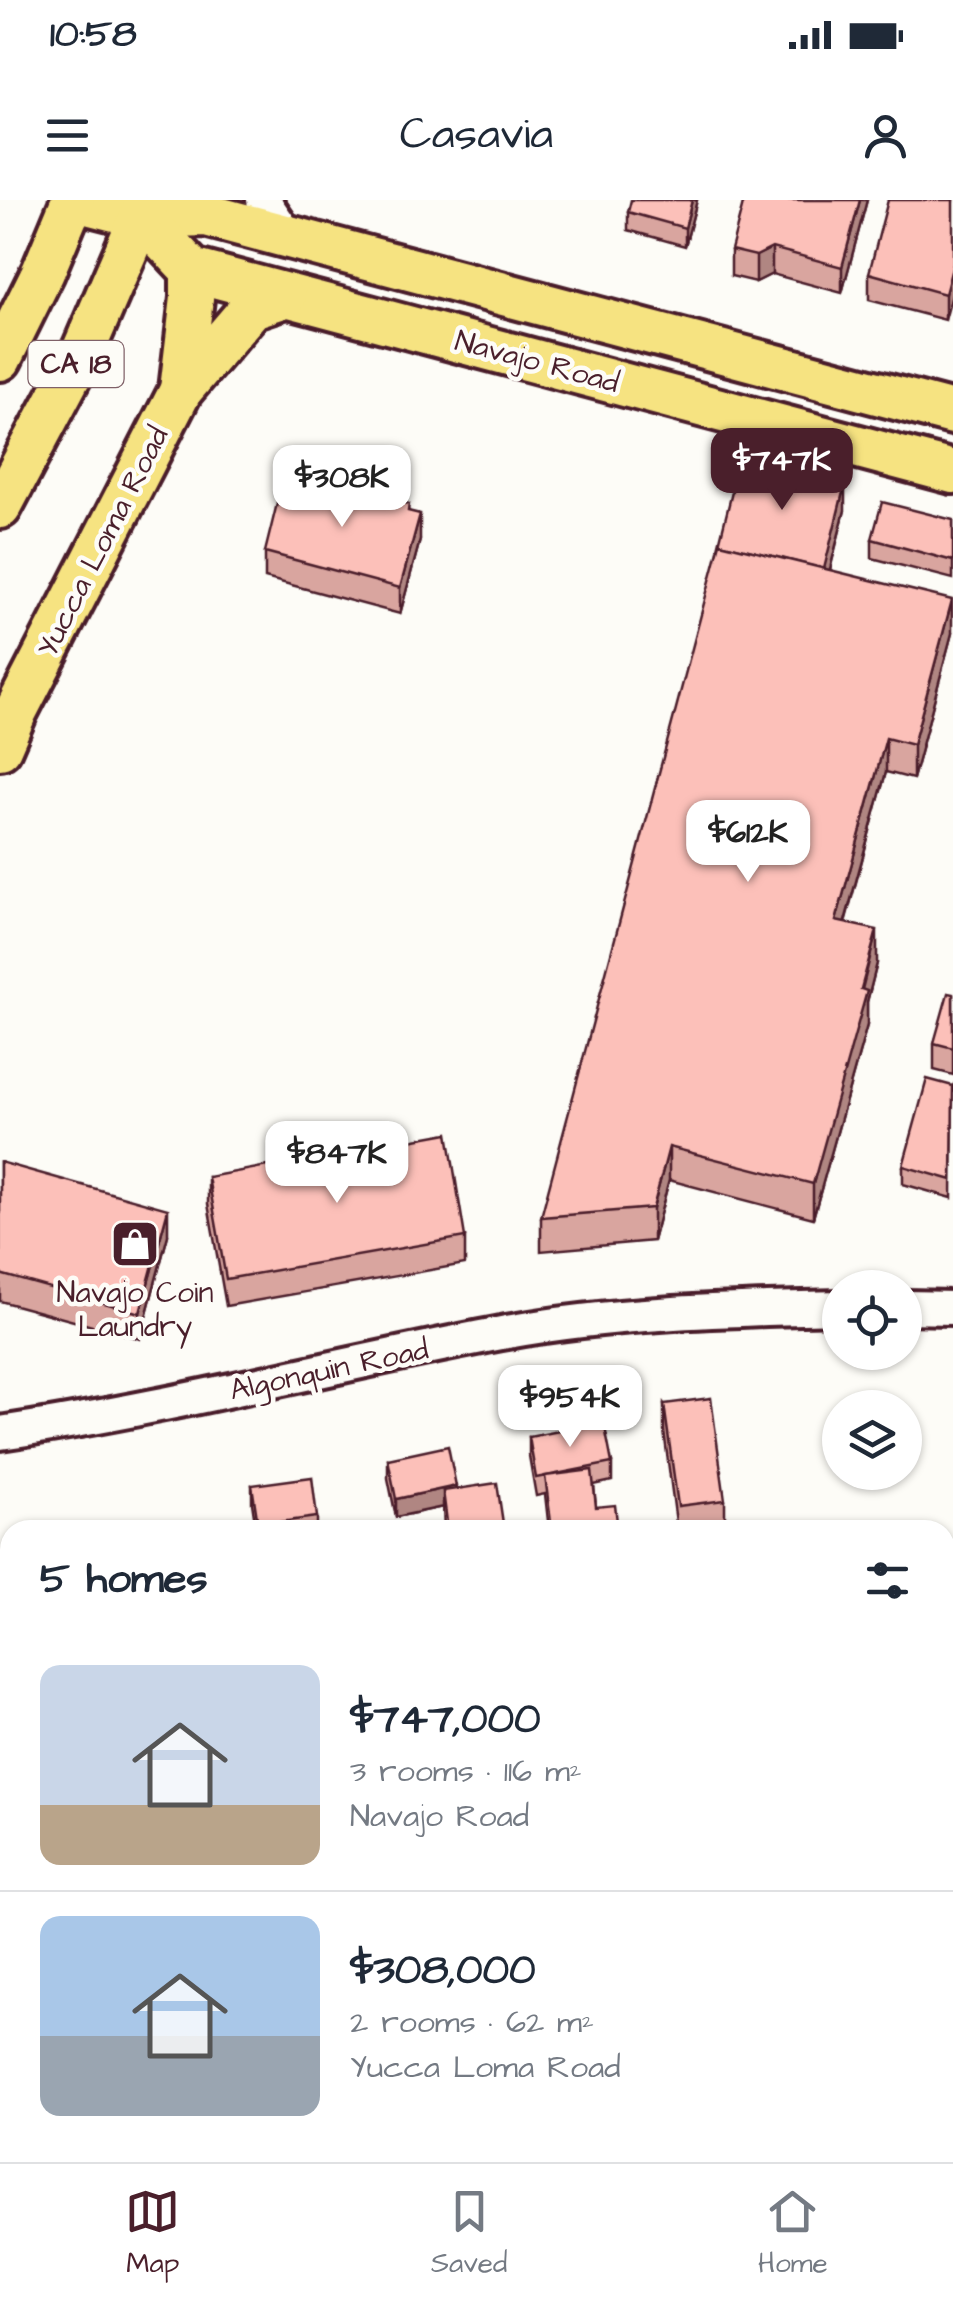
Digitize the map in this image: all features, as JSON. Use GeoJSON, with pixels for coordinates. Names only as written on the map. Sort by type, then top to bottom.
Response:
{"type":"FeatureCollection","features":[{"type":"Feature","properties":{"kind":"main road","name":"Navajo Road"},"geometry":{"type":"LineString","coordinates":[[74,200],[145,208],[212,208],[290,238],[953,413]]}},
{"type":"Feature","properties":{"kind":"main road","name":"CA 18"},"geometry":{"type":"LineString","coordinates":[[0,359],[74,200]]}},
{"type":"Feature","properties":{"kind":"main road","name":"CA 18"},"geometry":{"type":"LineString","coordinates":[[0,507],[84,349],[145,208]]}},
{"type":"Feature","properties":{"kind":"main road"},"geometry":{"type":"LineString","coordinates":[[145,208],[192,270],[181,390]]}},
{"type":"Feature","properties":{"kind":"main road","name":"Navajo Road"},"geometry":{"type":"LineString","coordinates":[[192,270],[953,472]]}},
{"type":"Feature","properties":{"kind":"main road"},"geometry":{"type":"LineString","coordinates":[[181,390],[252,307],[285,296]]}},
{"type":"Feature","properties":{"kind":"main road","name":"Yucca Loma Road"},"geometry":{"type":"LineString","coordinates":[[0,748],[181,390]]}},
{"type":"Feature","properties":{"kind":"street"},"geometry":{"type":"LineString","coordinates":[[264,200],[290,238]]}},
{"type":"Feature","properties":{"kind":"street"},"geometry":{"type":"LineString","coordinates":[[922,1307],[953,1308]]}},
{"type":"Feature","properties":{"kind":"street","name":"Algonquin Road"},"geometry":{"type":"LineString","coordinates":[[0,1433],[99,1419],[508,1332],[686,1312],[822,1308]]}},
{"type":"Feature","properties":{"kind":"building"},"geometry":{"type":"Polygon","coordinates":[[[631,200],[692,200],[685,228],[628,212],[631,200]]]}},
{"type":"Feature","properties":{"kind":"building"},"geometry":{"type":"Polygon","coordinates":[[[744,200],[860,200],[842,267],[772,248],[756,256],[731,250],[744,200]]]}},
{"type":"Feature","properties":{"kind":"building"},"geometry":{"type":"Polygon","coordinates":[[[888,200],[953,200],[953,264],[945,294],[869,273],[888,200]]]}},
{"type":"Feature","properties":{"kind":"building"},"geometry":{"type":"Polygon","coordinates":[[[741,456],[845,484],[824,569],[720,543],[718,548],[741,456]]]}},
{"type":"Feature","properties":{"kind":"building"},"geometry":{"type":"Polygon","coordinates":[[[285,471],[409,504],[408,511],[420,514],[400,588],[265,552],[285,471]]]}},
{"type":"Feature","properties":{"kind":"building"},"geometry":{"type":"Polygon","coordinates":[[[882,502],[953,520],[953,561],[872,539],[882,502]]]}},
{"type":"Feature","properties":{"kind":"building"},"geometry":{"type":"Polygon","coordinates":[[[720,543],[952,600],[913,745],[886,738],[836,921],[877,930],[861,989],[867,991],[813,1184],[669,1147],[653,1208],[541,1217],[720,543]]]}},
{"type":"Feature","properties":{"kind":"building"},"geometry":{"type":"Polygon","coordinates":[[[948,993],[953,994],[953,1048],[934,1043],[948,993]]]}},
{"type":"Feature","properties":{"kind":"building"},"geometry":{"type":"Polygon","coordinates":[[[927,1079],[953,1086],[952,1180],[903,1166],[927,1079]]]}},
{"type":"Feature","properties":{"kind":"building"},"geometry":{"type":"Polygon","coordinates":[[[448,1133],[465,1237],[226,1279],[208,1177],[448,1133]]]}},
{"type":"Feature","properties":{"kind":"building"},"geometry":{"type":"Polygon","coordinates":[[[0,1162],[168,1209],[140,1313],[0,1274],[0,1162]]]}},
{"type":"Feature","properties":{"kind":"building"},"geometry":{"type":"Polygon","coordinates":[[[711,1398],[725,1500],[678,1506],[664,1404],[711,1398]]]}},
{"type":"Feature","properties":{"kind":"building"},"geometry":{"type":"Polygon","coordinates":[[[604,1422],[612,1463],[536,1478],[529,1437],[604,1422]]]}},
{"type":"Feature","properties":{"kind":"building"},"geometry":{"type":"Polygon","coordinates":[[[448,1446],[456,1486],[396,1499],[388,1459],[448,1446]]]}},
{"type":"Feature","properties":{"kind":"building"},"geometry":{"type":"Polygon","coordinates":[[[592,1470],[596,1507],[615,1505],[617,1520],[551,1520],[545,1476],[592,1470]]]}},
{"type":"Feature","properties":{"kind":"building"},"geometry":{"type":"Polygon","coordinates":[[[312,1477],[317,1517],[257,1520],[252,1485],[312,1477]]]}},
{"type":"Feature","properties":{"kind":"building"},"geometry":{"type":"Polygon","coordinates":[[[497,1483],[503,1520],[447,1520],[443,1491],[497,1483]]]}},
{"type":"Feature","properties":{"kind":"place","name":"Navajo Coin Laundry"},"geometry":{"type":"Point","coordinates":[135,1244]}}]}
